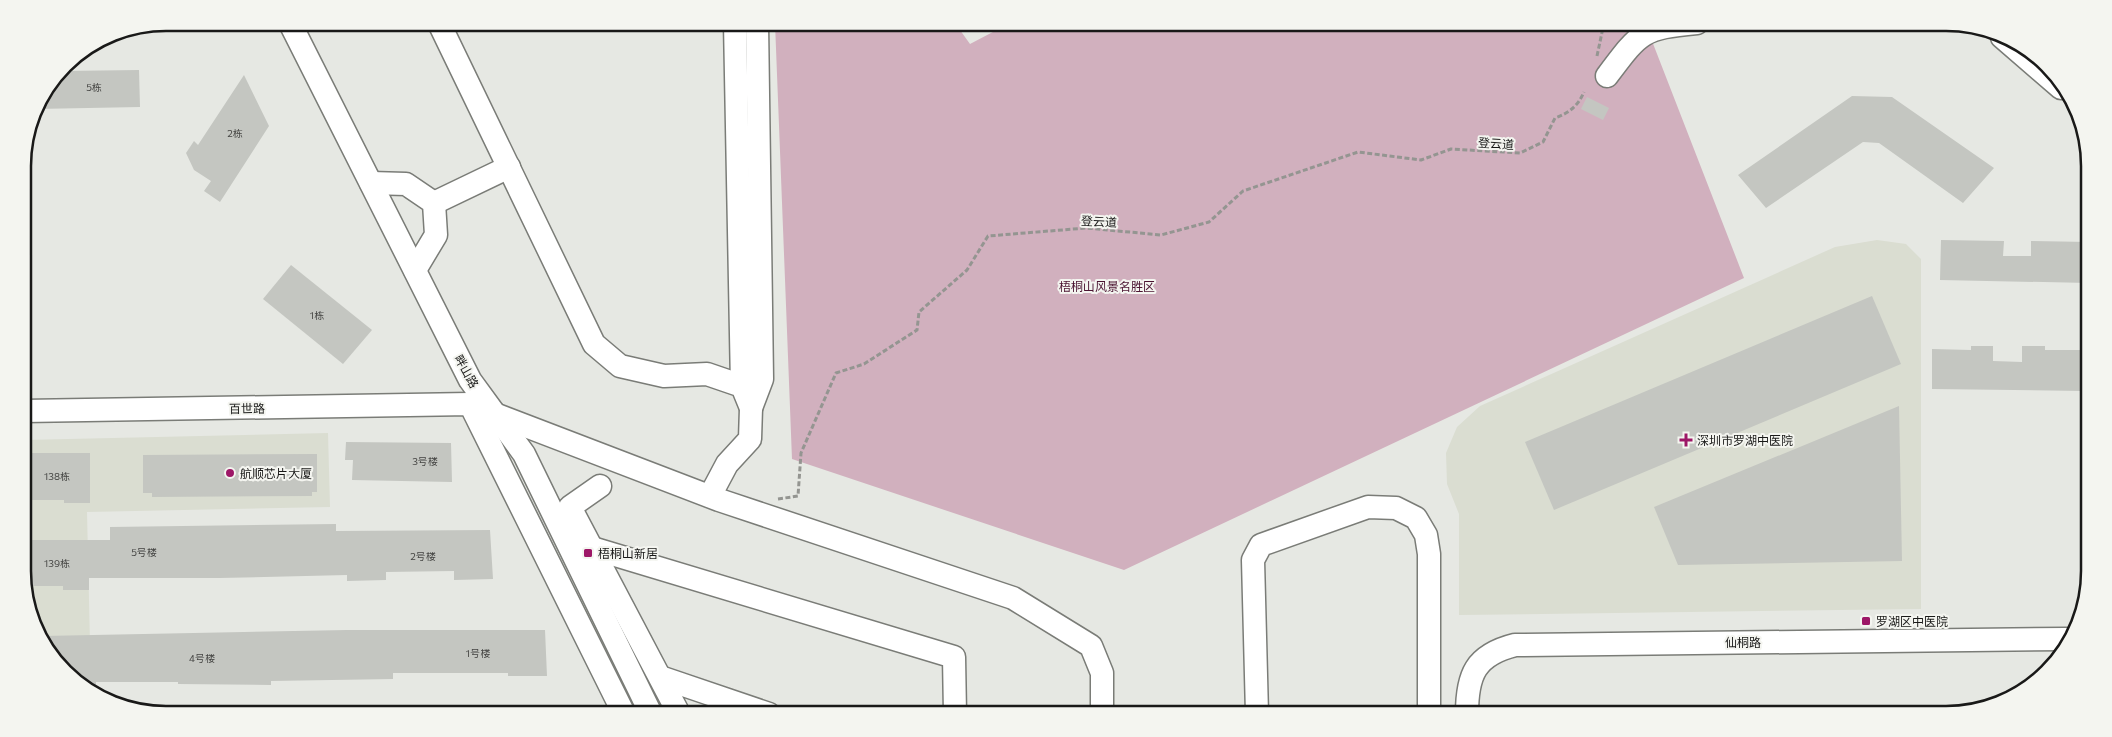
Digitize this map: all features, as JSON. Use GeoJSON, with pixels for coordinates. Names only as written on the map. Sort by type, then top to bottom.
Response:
{"type":"FeatureCollection","features":[{"type":"Feature","properties":{"kind":"street"},"geometry":{"type":"LineString","coordinates":[[1601,68],[1628,49],[1643,33],[1648,31]]}},
{"type":"Feature","properties":{"kind":"street","name":"畔山路"},"geometry":{"type":"LineString","coordinates":[[295,32],[470,380],[524,454],[647,706]]}},
{"type":"Feature","properties":{"kind":"street"},"geometry":{"type":"LineString","coordinates":[[444,32],[594,344],[620,366],[664,376],[707,374],[742,386]]}},
{"type":"Feature","properties":{"kind":"street"},"geometry":{"type":"LineString","coordinates":[[735,32],[742,386],[751,408]]}},
{"type":"Feature","properties":{"kind":"street"},"geometry":{"type":"LineString","coordinates":[[710,496],[727,464],[750,439],[751,408],[762,379],[757,32]]}},
{"type":"Feature","properties":{"kind":"street"},"geometry":{"type":"LineString","coordinates":[[2026,57],[2039,69]]}},
{"type":"Feature","properties":{"kind":"street"},"geometry":{"type":"LineString","coordinates":[[434,203],[509,167]]}},
{"type":"Feature","properties":{"kind":"street"},"geometry":{"type":"LineString","coordinates":[[371,183],[406,184],[434,203]]}},
{"type":"Feature","properties":{"kind":"street"},"geometry":{"type":"LineString","coordinates":[[415,270],[436,235],[434,203]]}},
{"type":"Feature","properties":{"kind":"street","name":"畔山路"},"geometry":{"type":"LineString","coordinates":[[470,404],[620,706]]}},
{"type":"Feature","properties":{"kind":"street","name":"百世路"},"geometry":{"type":"LineString","coordinates":[[31,411],[470,404]]}},
{"type":"Feature","properties":{"kind":"street"},"geometry":{"type":"LineString","coordinates":[[496,414],[710,496],[1013,598],[1091,646],[1102,672],[1102,705]]}},
{"type":"Feature","properties":{"kind":"street"},"geometry":{"type":"LineString","coordinates":[[600,486],[570,507],[674,706]]}},
{"type":"Feature","properties":{"kind":"street"},"geometry":{"type":"LineString","coordinates":[[1257,705],[1253,560],[1261,545],[1368,507],[1396,508],[1416,518],[1426,535],[1429,554],[1429,705]]}},
{"type":"Feature","properties":{"kind":"street"},"geometry":{"type":"LineString","coordinates":[[592,548],[954,657],[955,706]]}},
{"type":"Feature","properties":{"kind":"street","name":"仙桐路"},"geometry":{"type":"LineString","coordinates":[[1468,705],[1469,687],[1478,665],[1488,654],[1515,645],[2062,639]]}},
{"type":"Feature","properties":{"kind":"street"},"geometry":{"type":"LineString","coordinates":[[660,677],[744,706]]}},
{"type":"Feature","properties":{"kind":"path"},"geometry":{"type":"LineString","coordinates":[[1601,68],[1603,31]]}},
{"type":"Feature","properties":{"kind":"path","name":"登云道"},"geometry":{"type":"LineString","coordinates":[[774,500],[798,496],[801,453],[836,373],[864,364],[917,330],[919,312],[968,270],[988,236],[1086,228],[1161,235],[1209,222],[1243,191],[1358,152],[1421,160],[1451,149],[1520,153],[1543,142],[1555,118],[1569,113],[1581,100],[1584,92]]}},
{"type":"Feature","properties":{"kind":"shaded area","name":"深圳市罗湖中医院"},"geometry":{"type":"Polygon","coordinates":[[[1877,240],[1906,244],[1921,259],[1921,609],[1459,615],[1459,514],[1447,484],[1446,453],[1457,427],[1480,406],[1835,247],[1877,240]]]}},
{"type":"Feature","properties":{"kind":"shaded area"},"geometry":{"type":"Polygon","coordinates":[[[328,433],[330,507],[87,512],[91,683],[65,660],[54,646],[38,614],[31,571],[31,440],[328,433]]]}},
{"type":"Feature","properties":{"kind":"green space","name":"梧桐山风景名胜区"},"geometry":{"type":"Polygon","coordinates":[[[1648,31],[1744,278],[1124,570],[792,459],[775,32],[961,32],[970,44],[994,32],[1648,31]]]}},
{"type":"Feature","properties":{"kind":"building"},"geometry":{"type":"Polygon","coordinates":[[[139,70],[140,107],[45,109],[54,91],[71,71],[139,70]]]}},
{"type":"Feature","properties":{"kind":"building"},"geometry":{"type":"Polygon","coordinates":[[[244,75],[269,126],[220,202],[204,191],[211,181],[194,170],[186,153],[194,141],[198,145],[244,75]]]}},
{"type":"Feature","properties":{"kind":"building"},"geometry":{"type":"Polygon","coordinates":[[[1852,96],[1892,97],[1994,168],[1963,203],[1879,143],[1863,142],[1766,208],[1738,175],[1852,96]]]}},
{"type":"Feature","properties":{"kind":"building"},"geometry":{"type":"Polygon","coordinates":[[[1587,97],[1609,108],[1603,120],[1581,109],[1587,97]]]}},
{"type":"Feature","properties":{"kind":"building"},"geometry":{"type":"Polygon","coordinates":[[[1941,240],[2004,241],[2003,256],[2031,256],[2031,241],[2081,242],[2081,283],[1940,280],[1941,240]]]}},
{"type":"Feature","properties":{"kind":"building"},"geometry":{"type":"Polygon","coordinates":[[[291,265],[372,330],[343,364],[263,299],[291,265]]]}},
{"type":"Feature","properties":{"kind":"building"},"geometry":{"type":"Polygon","coordinates":[[[1872,296],[1901,364],[1554,510],[1525,442],[1872,296]]]}},
{"type":"Feature","properties":{"kind":"building"},"geometry":{"type":"Polygon","coordinates":[[[1971,346],[1993,346],[1993,361],[2022,362],[2022,346],[2045,346],[2045,350],[2081,350],[2081,391],[1932,389],[1932,349],[1971,350],[1971,346]]]}},
{"type":"Feature","properties":{"kind":"building"},"geometry":{"type":"Polygon","coordinates":[[[1899,406],[1902,561],[1678,565],[1654,507],[1899,406]]]}},
{"type":"Feature","properties":{"kind":"building"},"geometry":{"type":"Polygon","coordinates":[[[346,442],[451,443],[452,482],[352,480],[353,460],[345,460],[346,442]]]}},
{"type":"Feature","properties":{"kind":"building"},"geometry":{"type":"Polygon","coordinates":[[[31,453],[90,453],[90,503],[64,503],[64,500],[31,500],[31,453]]]}},
{"type":"Feature","properties":{"kind":"building","name":"航顺芯片大厦"},"geometry":{"type":"Polygon","coordinates":[[[317,454],[317,492],[312,492],[312,496],[152,497],[152,493],[143,493],[143,455],[317,454]]]}},
{"type":"Feature","properties":{"kind":"building"},"geometry":{"type":"Polygon","coordinates":[[[336,524],[336,531],[490,530],[493,579],[454,580],[454,571],[386,572],[386,580],[347,581],[347,575],[219,578],[89,578],[89,590],[63,590],[63,586],[33,586],[31,540],[110,540],[110,527],[336,524]]]}},
{"type":"Feature","properties":{"kind":"building"},"geometry":{"type":"Polygon","coordinates":[[[347,630],[545,630],[547,676],[508,676],[508,673],[393,673],[393,679],[271,681],[271,685],[96,682],[96,686],[65,660],[48,636],[347,630]]]}},
{"type":"Feature","properties":{"kind":"place","name":"深圳市罗湖中医院"},"geometry":{"type":"Point","coordinates":[1686,440]}},
{"type":"Feature","properties":{"kind":"place","name":"航顺芯片大厦"},"geometry":{"type":"Point","coordinates":[230,473]}},
{"type":"Feature","properties":{"kind":"place","name":"梧桐山新居"},"geometry":{"type":"Point","coordinates":[588,553]}},
{"type":"Feature","properties":{"kind":"place","name":"罗湖区中医院"},"geometry":{"type":"Point","coordinates":[1866,621]}}]}
